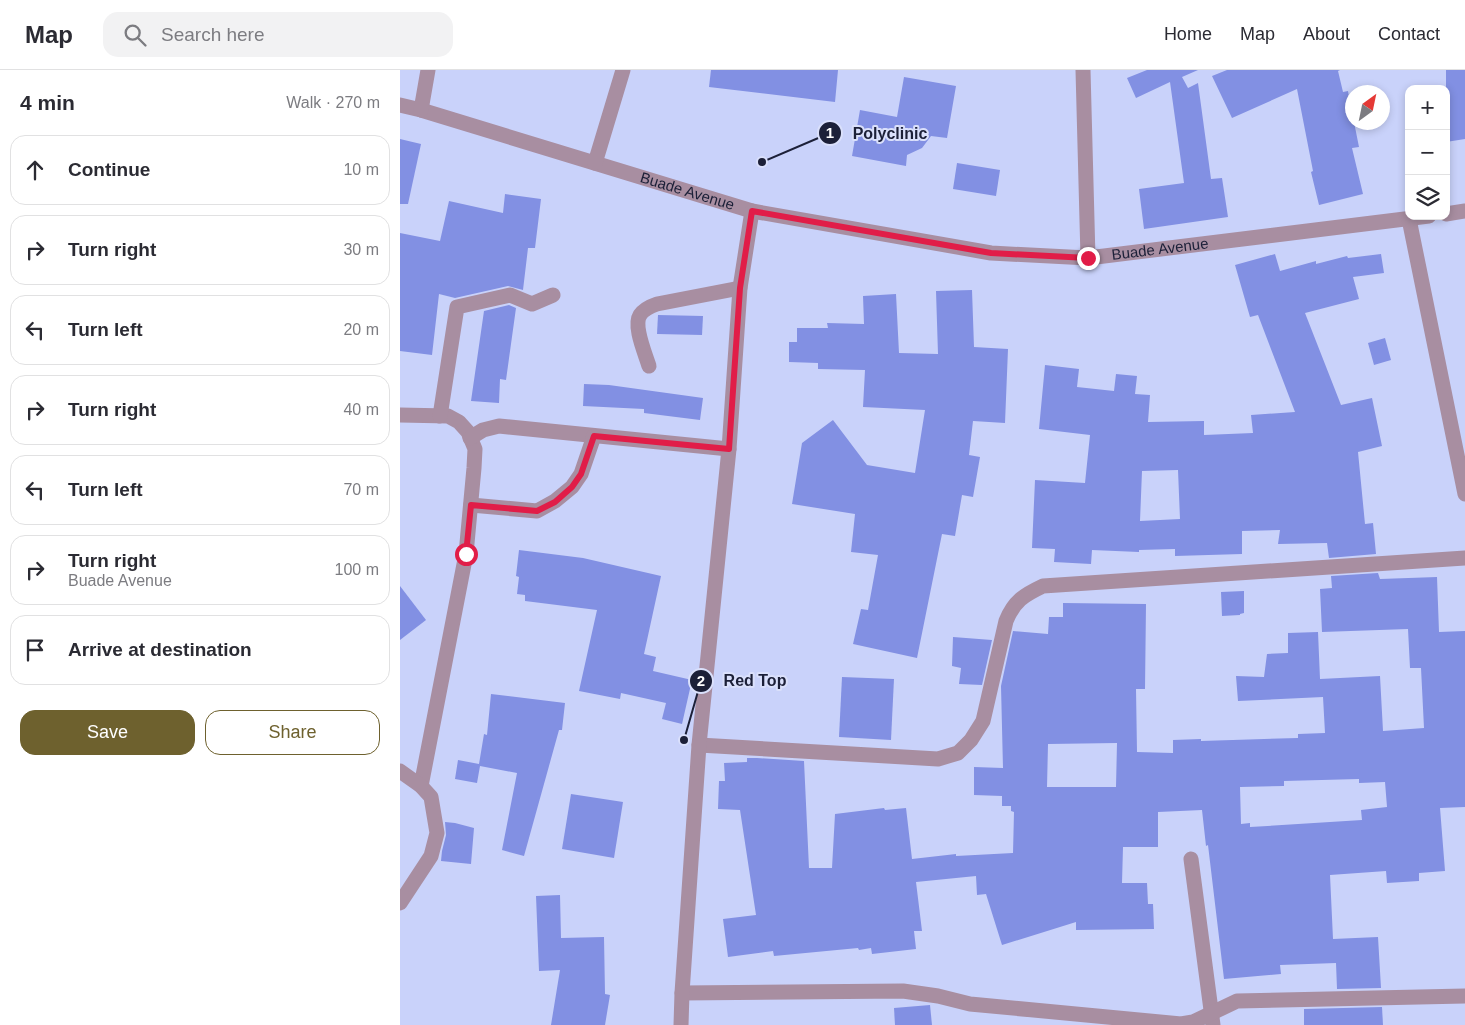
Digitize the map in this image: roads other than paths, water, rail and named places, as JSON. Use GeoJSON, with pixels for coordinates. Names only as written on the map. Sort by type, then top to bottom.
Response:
{"type":"FeatureCollection","features":[{"type":"Feature","properties":{"kind":"street"},"geometry":{"type":"LineString","coordinates":[[421,110],[428,70]]}},
{"type":"Feature","properties":{"kind":"street"},"geometry":{"type":"LineString","coordinates":[[594,163],[623,70]]}},
{"type":"Feature","properties":{"kind":"street"},"geometry":{"type":"LineString","coordinates":[[1083,70],[1088,258]]}},
{"type":"Feature","properties":{"kind":"street","name":"Buade Avenue"},"geometry":{"type":"LineString","coordinates":[[400,105],[752,211],[991,253],[1088,258],[1405,219]]}},
{"type":"Feature","properties":{"kind":"street"},"geometry":{"type":"LineString","coordinates":[[681,1025],[699,745],[729,449],[740,288],[752,211]]}},
{"type":"Feature","properties":{"kind":"street"},"geometry":{"type":"LineString","coordinates":[[1450,213],[1465,211]]}},
{"type":"Feature","properties":{"kind":"street"},"geometry":{"type":"LineString","coordinates":[[1409,220],[1465,494]]}},
{"type":"Feature","properties":{"kind":"street"},"geometry":{"type":"LineString","coordinates":[[649,366],[637,326],[640,315],[647,308],[657,304],[740,288]]}},
{"type":"Feature","properties":{"kind":"street"},"geometry":{"type":"LineString","coordinates":[[440,416],[458,307],[510,295],[532,304],[553,295]]}},
{"type":"Feature","properties":{"kind":"street"},"geometry":{"type":"LineString","coordinates":[[400,414],[448,416],[459,422],[468,432],[475,450],[466,554],[421,786]]}},
{"type":"Feature","properties":{"kind":"street"},"geometry":{"type":"LineString","coordinates":[[470,438],[483,430],[499,426],[729,449]]}},
{"type":"Feature","properties":{"kind":"street"},"geometry":{"type":"LineString","coordinates":[[471,505],[537,511],[555,502],[572,487],[581,474],[594,436]]}},
{"type":"Feature","properties":{"kind":"street"},"geometry":{"type":"LineString","coordinates":[[699,745],[938,759],[958,753],[971,740],[983,721],[1006,621],[1010,611],[1019,599],[1043,586],[1465,558]]}},
{"type":"Feature","properties":{"kind":"street"},"geometry":{"type":"LineString","coordinates":[[400,771],[421,786],[431,798],[437,833],[431,856],[400,903]]}},
{"type":"Feature","properties":{"kind":"street"},"geometry":{"type":"LineString","coordinates":[[1191,859],[1212,1019]]}},
{"type":"Feature","properties":{"kind":"street"},"geometry":{"type":"LineString","coordinates":[[682,993],[904,991],[938,996],[970,1004],[1180,1024],[1212,1019],[1237,1001],[1465,996]]}},
{"type":"Feature","properties":{"kind":"place","name":"Polyclinic"},"geometry":{"type":"Point","coordinates":[762,162]}},
{"type":"Feature","properties":{"kind":"place","name":"Red Top"},"geometry":{"type":"Point","coordinates":[684,740]}}]}
